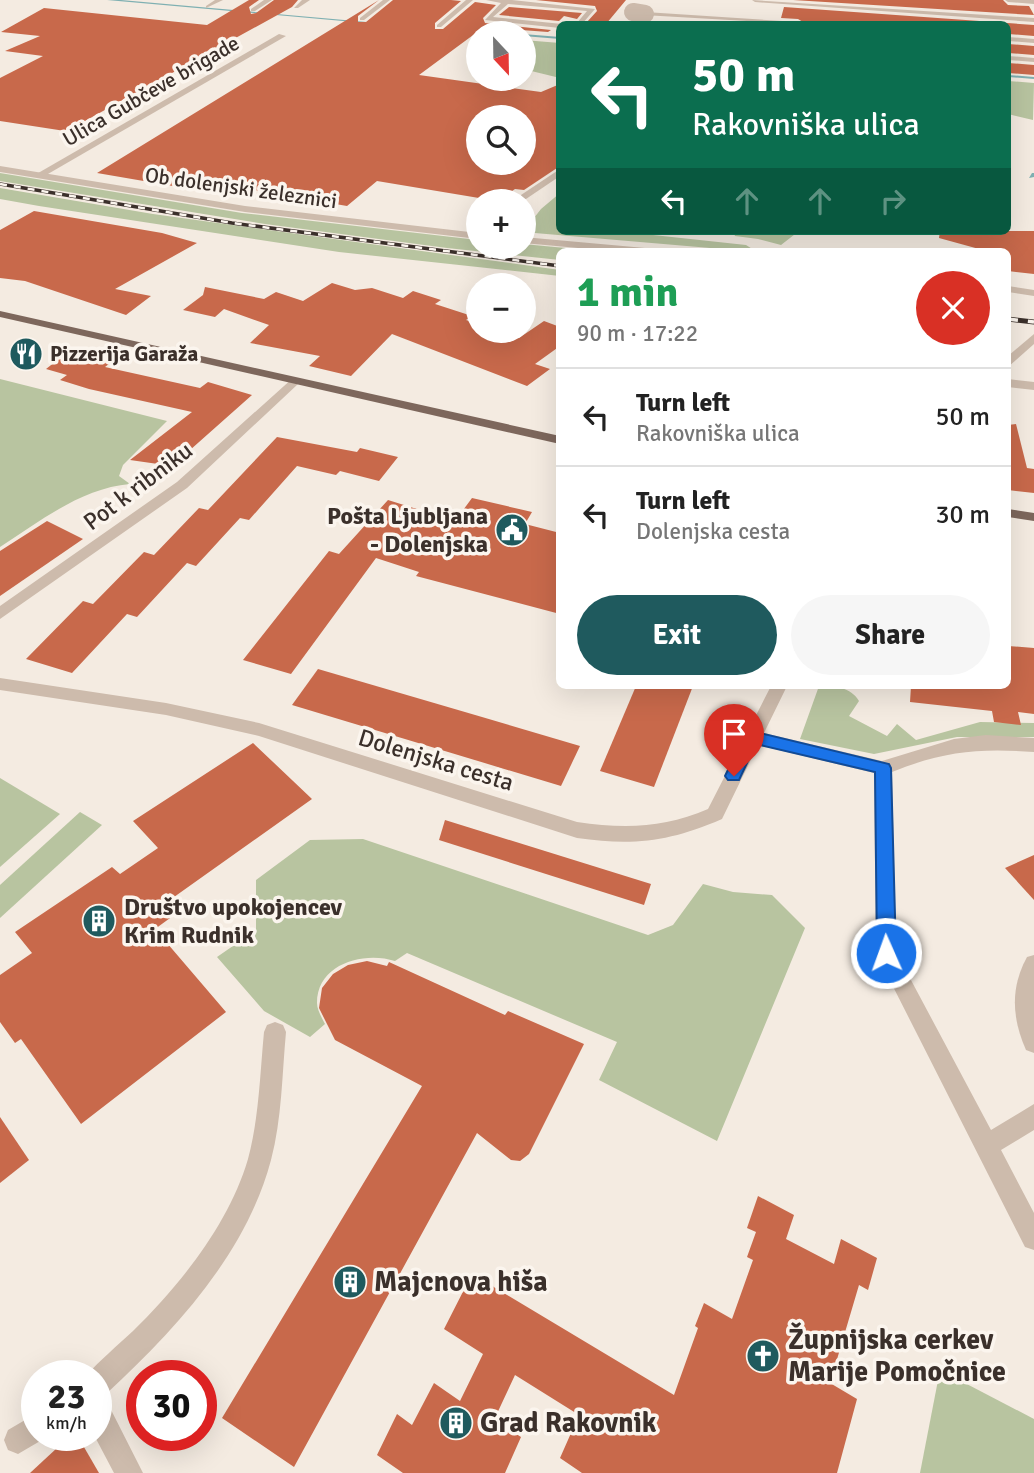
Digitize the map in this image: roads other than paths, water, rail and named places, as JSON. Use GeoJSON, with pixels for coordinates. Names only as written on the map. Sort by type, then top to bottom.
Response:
{"type":"FeatureCollection","features":[{"type":"Feature","properties":{"kind":"main road"},"geometry":{"type":"LineString","coordinates":[[0,314],[556,439]]}},
{"type":"Feature","properties":{"kind":"main road"},"geometry":{"type":"LineString","coordinates":[[1011,513],[1034,517]]}},
{"type":"Feature","properties":{"kind":"street"},"geometry":{"type":"LineString","coordinates":[[208,7],[219,0]]}},
{"type":"Feature","properties":{"kind":"street"},"geometry":{"type":"LineString","coordinates":[[253,10],[269,0]]}},
{"type":"Feature","properties":{"kind":"street"},"geometry":{"type":"LineString","coordinates":[[296,7],[307,0]]}},
{"type":"Feature","properties":{"kind":"street"},"geometry":{"type":"LineString","coordinates":[[362,19],[387,0]]}},
{"type":"Feature","properties":{"kind":"street"},"geometry":{"type":"LineString","coordinates":[[439,26],[470,0]]}},
{"type":"Feature","properties":{"kind":"street"},"geometry":{"type":"LineString","coordinates":[[489,0],[592,9],[582,21]]}},
{"type":"Feature","properties":{"kind":"street"},"geometry":{"type":"LineString","coordinates":[[755,0],[1034,20]]}},
{"type":"Feature","properties":{"kind":"street"},"geometry":{"type":"LineString","coordinates":[[1008,0],[1034,2]]}},
{"type":"Feature","properties":{"kind":"street"},"geometry":{"type":"LineString","coordinates":[[506,2],[487,19],[556,26]]}},
{"type":"Feature","properties":{"kind":"street"},"geometry":{"type":"LineString","coordinates":[[635,9],[645,14],[752,21]]}},
{"type":"Feature","properties":{"kind":"street","name":"Ulica Gubčeve brigade"},"geometry":{"type":"LineString","coordinates":[[38,176],[282,36]]}},
{"type":"Feature","properties":{"kind":"street"},"geometry":{"type":"LineString","coordinates":[[1011,39],[1034,41]]}},
{"type":"Feature","properties":{"kind":"street"},"geometry":{"type":"LineString","coordinates":[[1011,58],[1034,60]]}},
{"type":"Feature","properties":{"kind":"street","name":"Ob dolenjski železnici"},"geometry":{"type":"LineString","coordinates":[[0,169],[255,211],[466,235]]}},
{"type":"Feature","properties":{"kind":"street"},"geometry":{"type":"LineString","coordinates":[[535,189],[556,175]]}},
{"type":"Feature","properties":{"kind":"street"},"geometry":{"type":"LineString","coordinates":[[536,241],[612,248]]}},
{"type":"Feature","properties":{"kind":"street"},"geometry":{"type":"LineString","coordinates":[[1011,289],[1034,293]]}},
{"type":"Feature","properties":{"kind":"street"},"geometry":{"type":"LineString","coordinates":[[1011,360],[1034,337]]}},
{"type":"Feature","properties":{"kind":"street","name":"Pot k ribniku"},"geometry":{"type":"LineString","coordinates":[[0,614],[182,485],[293,381]]}},
{"type":"Feature","properties":{"kind":"street"},"geometry":{"type":"LineString","coordinates":[[1011,383],[1034,386]]}},
{"type":"Feature","properties":{"kind":"street","name":"Dolenjska cesta"},"geometry":{"type":"LineString","coordinates":[[0,684],[166,709],[259,730],[577,830],[624,837],[666,832],[715,814],[777,689]]}},
{"type":"Feature","properties":{"kind":"street"},"geometry":{"type":"LineString","coordinates":[[752,737],[883,768],[911,757],[954,746],[986,742],[1034,745]]}},
{"type":"Feature","properties":{"kind":"street"},"geometry":{"type":"LineString","coordinates":[[883,768],[886,953],[1034,1238]]}},
{"type":"Feature","properties":{"kind":"street"},"geometry":{"type":"LineString","coordinates":[[1034,964],[1028,974],[1023,1004],[1034,1043]]}},
{"type":"Feature","properties":{"kind":"street"},"geometry":{"type":"LineString","coordinates":[[112,1370],[142,1343],[191,1287],[225,1232],[255,1175],[263,1139],[275,1032]]}},
{"type":"Feature","properties":{"kind":"street"},"geometry":{"type":"LineString","coordinates":[[987,1144],[1013,1132],[1034,1116]]}},
{"type":"Feature","properties":{"kind":"street"},"geometry":{"type":"LineString","coordinates":[[112,1440],[130,1473]]}},
{"type":"Feature","properties":{"kind":"waterway"},"geometry":{"type":"LineString","coordinates":[[109,0],[376,23]]}},
{"type":"Feature","properties":{"kind":"waterway"},"geometry":{"type":"LineString","coordinates":[[536,36],[556,38]]}},
{"type":"Feature","properties":{"kind":"waterway"},"geometry":{"type":"LineString","coordinates":[[1011,76],[1034,78]]}},
{"type":"Feature","properties":{"kind":"waterway"},"geometry":{"type":"LineString","coordinates":[[1031,177],[1034,174]]}},
{"type":"Feature","properties":{"kind":"railway"},"geometry":{"type":"LineString","coordinates":[[0,184],[232,223],[556,265]]}},
{"type":"Feature","properties":{"kind":"railway"},"geometry":{"type":"LineString","coordinates":[[1011,319],[1034,322]]}},
{"type":"Feature","properties":{"kind":"place","name":"Pizzerija Garaža"},"geometry":{"type":"Point","coordinates":[26,354]}},
{"type":"Feature","properties":{"kind":"place","name":"Pošta Ljubljana - Dolenjska"},"geometry":{"type":"Point","coordinates":[512,530]}},
{"type":"Feature","properties":{"kind":"place","name":"Društvo upokojencev Krim Rudnik"},"geometry":{"type":"Point","coordinates":[99,921]}},
{"type":"Feature","properties":{"kind":"place","name":"Majcnova hiša"},"geometry":{"type":"Point","coordinates":[350,1282]}},
{"type":"Feature","properties":{"kind":"place","name":"Župnijska cerkev Marije Pomočnice"},"geometry":{"type":"Point","coordinates":[763,1356]}},
{"type":"Feature","properties":{"kind":"place","name":"Grad Rakovnik"},"geometry":{"type":"Point","coordinates":[456,1423]}}]}
